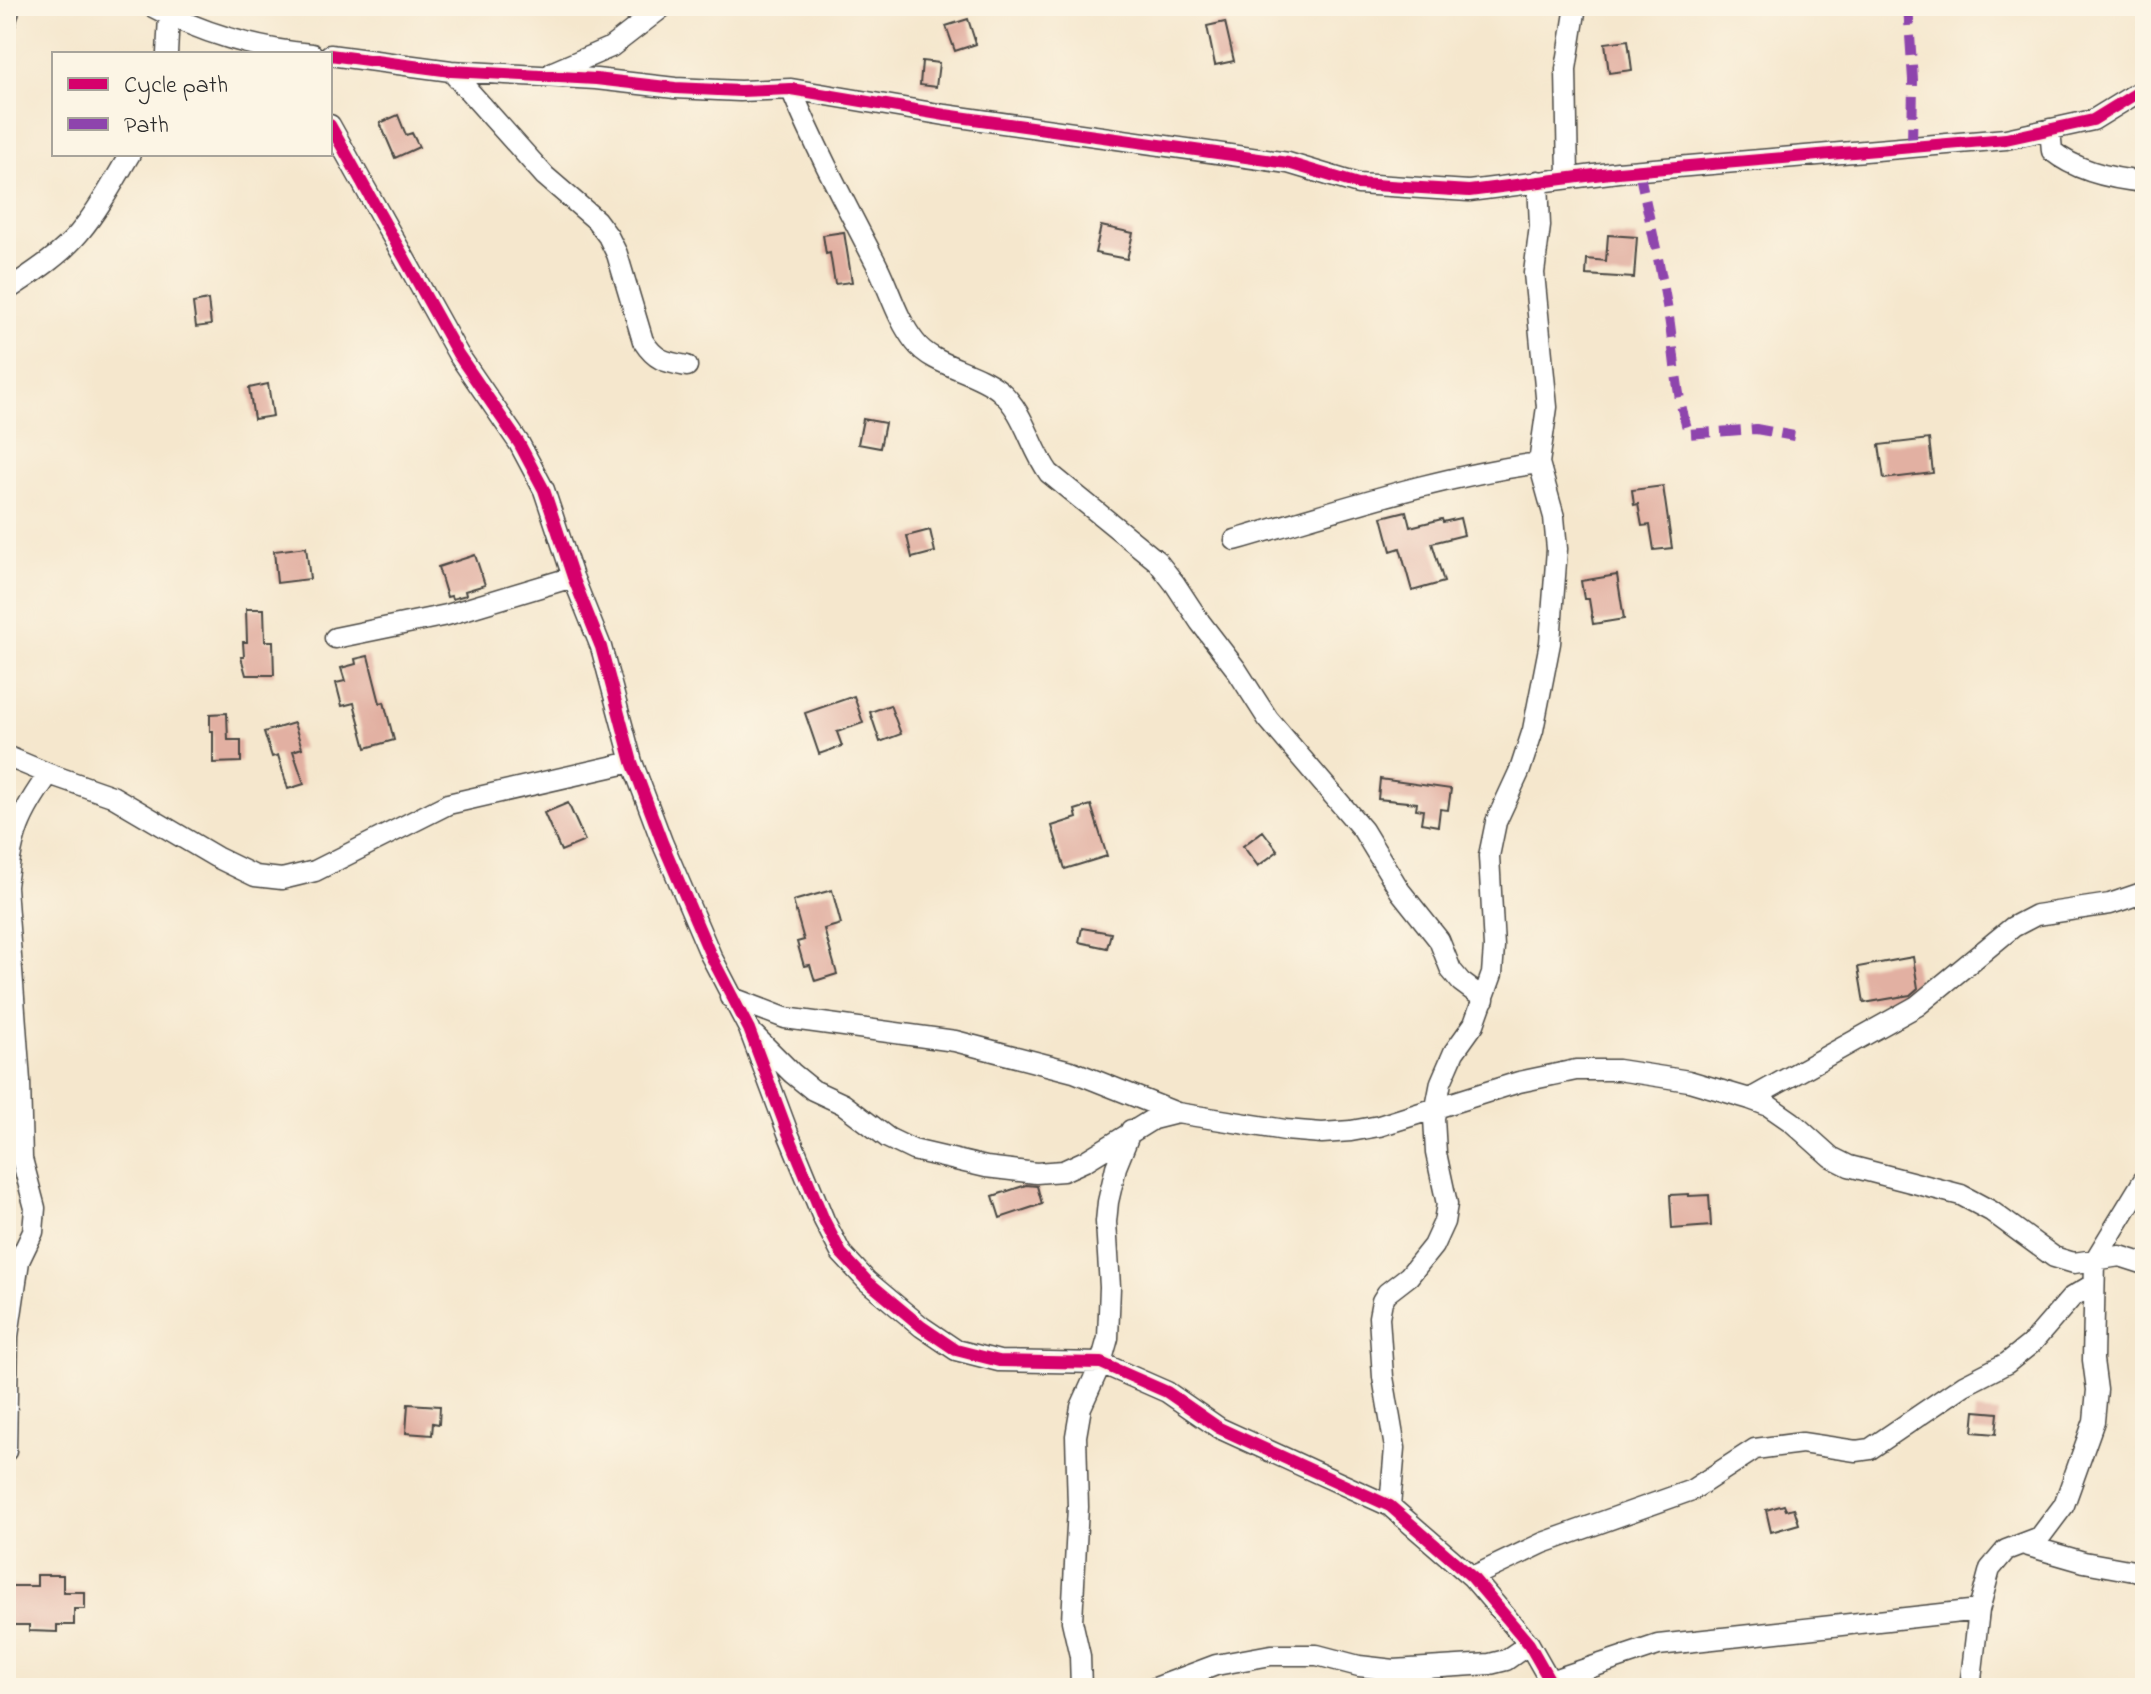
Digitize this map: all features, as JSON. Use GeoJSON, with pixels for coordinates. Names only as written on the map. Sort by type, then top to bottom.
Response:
{"type":"FeatureCollection","features":[{"type":"Feature","properties":{"kind":"street"},"geometry":{"type":"LineString","coordinates":[[6,21],[10,6]]}},
{"type":"Feature","properties":{"kind":"street"},"geometry":{"type":"LineString","coordinates":[[151,6],[218,34],[283,52]]}},
{"type":"Feature","properties":{"kind":"street"},"geometry":{"type":"LineString","coordinates":[[546,75],[611,47],[664,6]]}},
{"type":"Feature","properties":{"kind":"street"},"geometry":{"type":"LineString","coordinates":[[1568,178],[1566,69],[1576,6]]}},
{"type":"Feature","properties":{"kind":"street"},"geometry":{"type":"LineString","coordinates":[[167,52],[169,16]]}},
{"type":"Feature","properties":{"kind":"street"},"geometry":{"type":"LineString","coordinates":[[332,55],[451,71],[546,75],[675,88],[740,91],[791,89],[945,115],[1288,163],[1358,184],[1469,191],[1568,178],[1975,143],[2093,120],[2145,88]]}},
{"type":"Feature","properties":{"kind":"street"},"geometry":{"type":"LineString","coordinates":[[451,71],[545,176],[596,220],[608,236],[617,254],[643,341],[651,354],[664,361],[687,366]]}},
{"type":"Feature","properties":{"kind":"street"},"geometry":{"type":"LineString","coordinates":[[791,89],[815,146],[886,283],[899,318],[916,344],[935,359],[986,380],[1012,402],[1036,456],[1049,473],[1157,561],[1236,669],[1268,719],[1363,830],[1400,891],[1423,916],[1439,940],[1451,970],[1461,982],[1484,999]]}},
{"type":"Feature","properties":{"kind":"street"},"geometry":{"type":"LineString","coordinates":[[332,129],[458,354],[519,443],[544,490],[573,577],[601,647],[632,762],[662,842],[730,997],[749,1029],[824,1220],[841,1253],[867,1281],[922,1327],[956,1350],[999,1361],[1101,1363],[1167,1392],[1219,1428],[1390,1506],[1472,1577],[1529,1644],[1552,1685],[1658,1645],[1979,1610]]}},
{"type":"Feature","properties":{"kind":"street"},"geometry":{"type":"LineString","coordinates":[[2050,129],[2052,151],[2062,159],[2112,179],[2145,182]]}},
{"type":"Feature","properties":{"kind":"street"},"geometry":{"type":"LineString","coordinates":[[6,291],[40,268],[78,235],[129,156]]}},
{"type":"Feature","properties":{"kind":"street"},"geometry":{"type":"LineString","coordinates":[[1390,1506],[1395,1448],[1383,1377],[1379,1317],[1387,1293],[1409,1276],[1433,1246],[1444,1222],[1447,1204],[1436,1153],[1434,1118],[1441,1082],[1454,1052],[1474,1024],[1492,974],[1494,947],[1489,856],[1496,822],[1520,770],[1533,730],[1550,643],[1557,549],[1554,517],[1539,463],[1547,407],[1534,273],[1540,226],[1538,181]]}},
{"type":"Feature","properties":{"kind":"street"},"geometry":{"type":"LineString","coordinates":[[1235,540],[1430,483],[1487,470],[1539,463]]}},
{"type":"Feature","properties":{"kind":"street"},"geometry":{"type":"LineString","coordinates":[[335,638],[447,615],[573,577]]}},
{"type":"Feature","properties":{"kind":"street"},"geometry":{"type":"LineString","coordinates":[[6,756],[112,796],[216,857],[255,876],[282,879],[329,865],[448,804],[632,762]]}},
{"type":"Feature","properties":{"kind":"street"},"geometry":{"type":"LineString","coordinates":[[6,1451],[8,1336],[19,1261],[33,1232],[35,1208],[22,1159],[20,1081],[6,886],[10,848],[17,824],[49,774]]}},
{"type":"Feature","properties":{"kind":"street"},"geometry":{"type":"LineString","coordinates":[[1750,1099],[1917,1006],[2013,927],[2036,915],[2110,904],[2145,892]]}},
{"type":"Feature","properties":{"kind":"street"},"geometry":{"type":"LineString","coordinates":[[730,997],[785,1018],[970,1045],[1074,1072],[1177,1113],[1285,1130],[1322,1133],[1379,1126],[1519,1082],[1576,1070],[1618,1070],[1689,1081],[1769,1106],[1831,1157],[1849,1166],[1961,1195],[1991,1211],[2054,1257],[2074,1263],[2120,1256],[2145,1264]]}},
{"type":"Feature","properties":{"kind":"street"},"geometry":{"type":"LineString","coordinates":[[749,1029],[813,1090],[843,1104],[888,1138],[913,1150],[986,1167],[1036,1173],[1063,1171],[1085,1161],[1131,1130],[1153,1119],[1177,1113]]}},
{"type":"Feature","properties":{"kind":"street"},"geometry":{"type":"LineString","coordinates":[[1081,1688],[1080,1656],[1072,1621],[1078,1507],[1076,1436],[1081,1407],[1101,1363],[1108,1338],[1108,1202],[1116,1167],[1131,1130]]}},
{"type":"Feature","properties":{"kind":"street"},"geometry":{"type":"LineString","coordinates":[[1970,1688],[1979,1610],[1990,1569],[2006,1550],[2040,1537],[2064,1505],[2094,1421],[2097,1390],[2093,1360],[2095,1260],[2145,1178]]}},
{"type":"Feature","properties":{"kind":"street"},"geometry":{"type":"LineString","coordinates":[[1472,1577],[1543,1543],[1692,1490],[1755,1449],[1802,1443],[1856,1451],[1870,1449],[1964,1385],[2007,1363],[2032,1343],[2072,1297],[2094,1284]]}},
{"type":"Feature","properties":{"kind":"street"},"geometry":{"type":"LineString","coordinates":[[2025,1545],[2084,1562],[2145,1573]]}},
{"type":"Feature","properties":{"kind":"street"},"geometry":{"type":"LineString","coordinates":[[1155,1688],[1216,1665],[1271,1655],[1317,1655],[1359,1666],[1394,1670],[1490,1664],[1506,1660],[1529,1644]]}},
{"type":"Feature","properties":{"kind":"building"},"geometry":{"type":"Polygon","coordinates":[[[968,19],[976,44],[955,51],[946,26],[968,19]]]}},
{"type":"Feature","properties":{"kind":"building"},"geometry":{"type":"Polygon","coordinates":[[[1225,22],[1234,61],[1215,65],[1207,26],[1225,22]]]}},
{"type":"Feature","properties":{"kind":"building"},"geometry":{"type":"Polygon","coordinates":[[[1628,40],[1632,70],[1609,73],[1605,43],[1628,40]]]}},
{"type":"Feature","properties":{"kind":"building"},"geometry":{"type":"Polygon","coordinates":[[[922,61],[939,63],[936,87],[920,85],[922,61]]]}},
{"type":"Feature","properties":{"kind":"building"},"geometry":{"type":"Polygon","coordinates":[[[398,115],[406,135],[412,133],[419,147],[395,158],[380,123],[398,115]]]}},
{"type":"Feature","properties":{"kind":"building"},"geometry":{"type":"Polygon","coordinates":[[[1101,226],[1133,233],[1127,259],[1095,253],[1101,226]]]}},
{"type":"Feature","properties":{"kind":"building"},"geometry":{"type":"Polygon","coordinates":[[[844,232],[852,282],[835,284],[830,253],[826,254],[823,235],[844,232]]]}},
{"type":"Feature","properties":{"kind":"building"},"geometry":{"type":"Polygon","coordinates":[[[1608,235],[1637,237],[1634,278],[1586,275],[1587,259],[1606,261],[1608,235]]]}},
{"type":"Feature","properties":{"kind":"building"},"geometry":{"type":"Polygon","coordinates":[[[208,300],[211,325],[196,327],[193,303],[208,300]]]}},
{"type":"Feature","properties":{"kind":"building"},"geometry":{"type":"Polygon","coordinates":[[[268,384],[273,416],[254,419],[249,388],[268,384]]]}},
{"type":"Feature","properties":{"kind":"building"},"geometry":{"type":"Polygon","coordinates":[[[863,419],[885,423],[880,448],[858,444],[863,419]]]}},
{"type":"Feature","properties":{"kind":"building"},"geometry":{"type":"Polygon","coordinates":[[[1929,439],[1933,473],[1884,479],[1879,445],[1929,439]]]}},
{"type":"Feature","properties":{"kind":"building"},"geometry":{"type":"Polygon","coordinates":[[[1663,486],[1672,548],[1654,550],[1650,525],[1642,526],[1632,490],[1663,486]]]}},
{"type":"Feature","properties":{"kind":"building"},"geometry":{"type":"Polygon","coordinates":[[[1406,511],[1410,527],[1460,518],[1464,535],[1432,543],[1444,582],[1412,591],[1400,548],[1391,551],[1382,517],[1406,511]]]}},
{"type":"Feature","properties":{"kind":"building"},"geometry":{"type":"Polygon","coordinates":[[[930,530],[935,552],[912,558],[907,536],[930,530]]]}},
{"type":"Feature","properties":{"kind":"building"},"geometry":{"type":"Polygon","coordinates":[[[306,547],[310,579],[277,583],[274,551],[306,547]]]}},
{"type":"Feature","properties":{"kind":"building"},"geometry":{"type":"Polygon","coordinates":[[[475,555],[485,585],[465,591],[466,595],[452,599],[451,596],[447,597],[438,567],[475,555]]]}},
{"type":"Feature","properties":{"kind":"building"},"geometry":{"type":"Polygon","coordinates":[[[1617,575],[1624,619],[1593,624],[1589,599],[1584,599],[1581,581],[1617,575]]]}},
{"type":"Feature","properties":{"kind":"building"},"geometry":{"type":"Polygon","coordinates":[[[246,609],[264,609],[265,641],[273,641],[274,675],[246,675],[241,657],[244,657],[243,642],[247,642],[246,609]]]}},
{"type":"Feature","properties":{"kind":"building"},"geometry":{"type":"Polygon","coordinates":[[[368,656],[380,703],[384,702],[394,740],[366,748],[354,703],[342,706],[336,683],[345,681],[341,668],[356,664],[355,659],[368,656]]]}},
{"type":"Feature","properties":{"kind":"building"},"geometry":{"type":"Polygon","coordinates":[[[854,696],[863,723],[837,732],[842,746],[819,754],[805,713],[854,696]]]}},
{"type":"Feature","properties":{"kind":"building"},"geometry":{"type":"Polygon","coordinates":[[[890,705],[901,734],[880,742],[870,712],[890,705]]]}},
{"type":"Feature","properties":{"kind":"building"},"geometry":{"type":"Polygon","coordinates":[[[227,713],[228,740],[241,740],[241,762],[213,763],[210,714],[227,713]]]}},
{"type":"Feature","properties":{"kind":"building"},"geometry":{"type":"Polygon","coordinates":[[[294,723],[302,748],[293,751],[304,784],[288,789],[278,755],[272,757],[264,732],[294,723]]]}},
{"type":"Feature","properties":{"kind":"building"},"geometry":{"type":"Polygon","coordinates":[[[1380,779],[1451,789],[1448,810],[1440,809],[1438,826],[1421,823],[1423,810],[1416,809],[1417,803],[1378,799],[1380,779]]]}},
{"type":"Feature","properties":{"kind":"building"},"geometry":{"type":"Polygon","coordinates":[[[568,803],[585,841],[561,851],[544,813],[568,803]]]}},
{"type":"Feature","properties":{"kind":"building"},"geometry":{"type":"Polygon","coordinates":[[[1091,805],[1107,856],[1065,869],[1052,826],[1077,818],[1075,810],[1091,805]]]}},
{"type":"Feature","properties":{"kind":"building"},"geometry":{"type":"Polygon","coordinates":[[[1263,831],[1278,851],[1258,866],[1243,846],[1263,831]]]}},
{"type":"Feature","properties":{"kind":"building"},"geometry":{"type":"Polygon","coordinates":[[[832,890],[841,924],[824,929],[837,974],[815,981],[810,965],[804,966],[797,942],[804,940],[793,901],[832,890]]]}},
{"type":"Feature","properties":{"kind":"building"},"geometry":{"type":"Polygon","coordinates":[[[1082,928],[1111,933],[1107,948],[1079,942],[1082,928]]]}},
{"type":"Feature","properties":{"kind":"building"},"geometry":{"type":"Polygon","coordinates":[[[1913,957],[1918,988],[1910,995],[1864,1003],[1858,967],[1913,957]]]}},
{"type":"Feature","properties":{"kind":"building"},"geometry":{"type":"Polygon","coordinates":[[[1026,1185],[1037,1186],[1042,1204],[1000,1218],[993,1196],[1026,1185]]]}},
{"type":"Feature","properties":{"kind":"building"},"geometry":{"type":"Polygon","coordinates":[[[1670,1195],[1709,1195],[1711,1226],[1672,1229],[1670,1195]]]}},
{"type":"Feature","properties":{"kind":"building"},"geometry":{"type":"Polygon","coordinates":[[[408,1404],[440,1406],[439,1424],[433,1423],[432,1435],[406,1433],[408,1404]]]}},
{"type":"Feature","properties":{"kind":"building"},"geometry":{"type":"Polygon","coordinates":[[[1975,1411],[1998,1413],[1996,1434],[1973,1432],[1975,1411]]]}},
{"type":"Feature","properties":{"kind":"building"},"geometry":{"type":"Polygon","coordinates":[[[1784,1505],[1786,1510],[1794,1508],[1799,1524],[1771,1532],[1766,1510],[1784,1505]]]}},
{"type":"Feature","properties":{"kind":"building"},"geometry":{"type":"Polygon","coordinates":[[[37,1575],[63,1575],[63,1592],[85,1592],[85,1609],[74,1609],[74,1625],[57,1625],[57,1632],[29,1631],[29,1625],[6,1625],[6,1586],[37,1586],[37,1575]]]}},
{"type":"Feature","properties":{"kind":"marked path"},"geometry":{"type":"LineString","coordinates":[[1908,6],[1913,80],[1912,147]]}},
{"type":"Feature","properties":{"kind":"marked path"},"geometry":{"type":"LineString","coordinates":[[1639,171],[1665,293],[1678,388],[1689,434],[1756,429],[1794,436]]}},
{"type":"Feature","properties":{"kind":"cycle path"},"geometry":{"type":"LineString","coordinates":[[332,55],[451,71],[596,79],[675,88],[740,91],[791,89],[945,115],[1288,163],[1358,184],[1469,191],[1618,172],[2006,139],[2093,120],[2145,88]]}},
{"type":"Feature","properties":{"kind":"cycle path"},"geometry":{"type":"LineString","coordinates":[[332,129],[458,354],[519,443],[544,490],[573,577],[601,647],[632,762],[662,842],[711,956],[749,1029],[788,1133],[841,1253],[867,1281],[922,1327],[956,1350],[999,1361],[1101,1363],[1167,1392],[1219,1428],[1390,1506],[1472,1577],[1529,1644],[1554,1688]]}}]}
